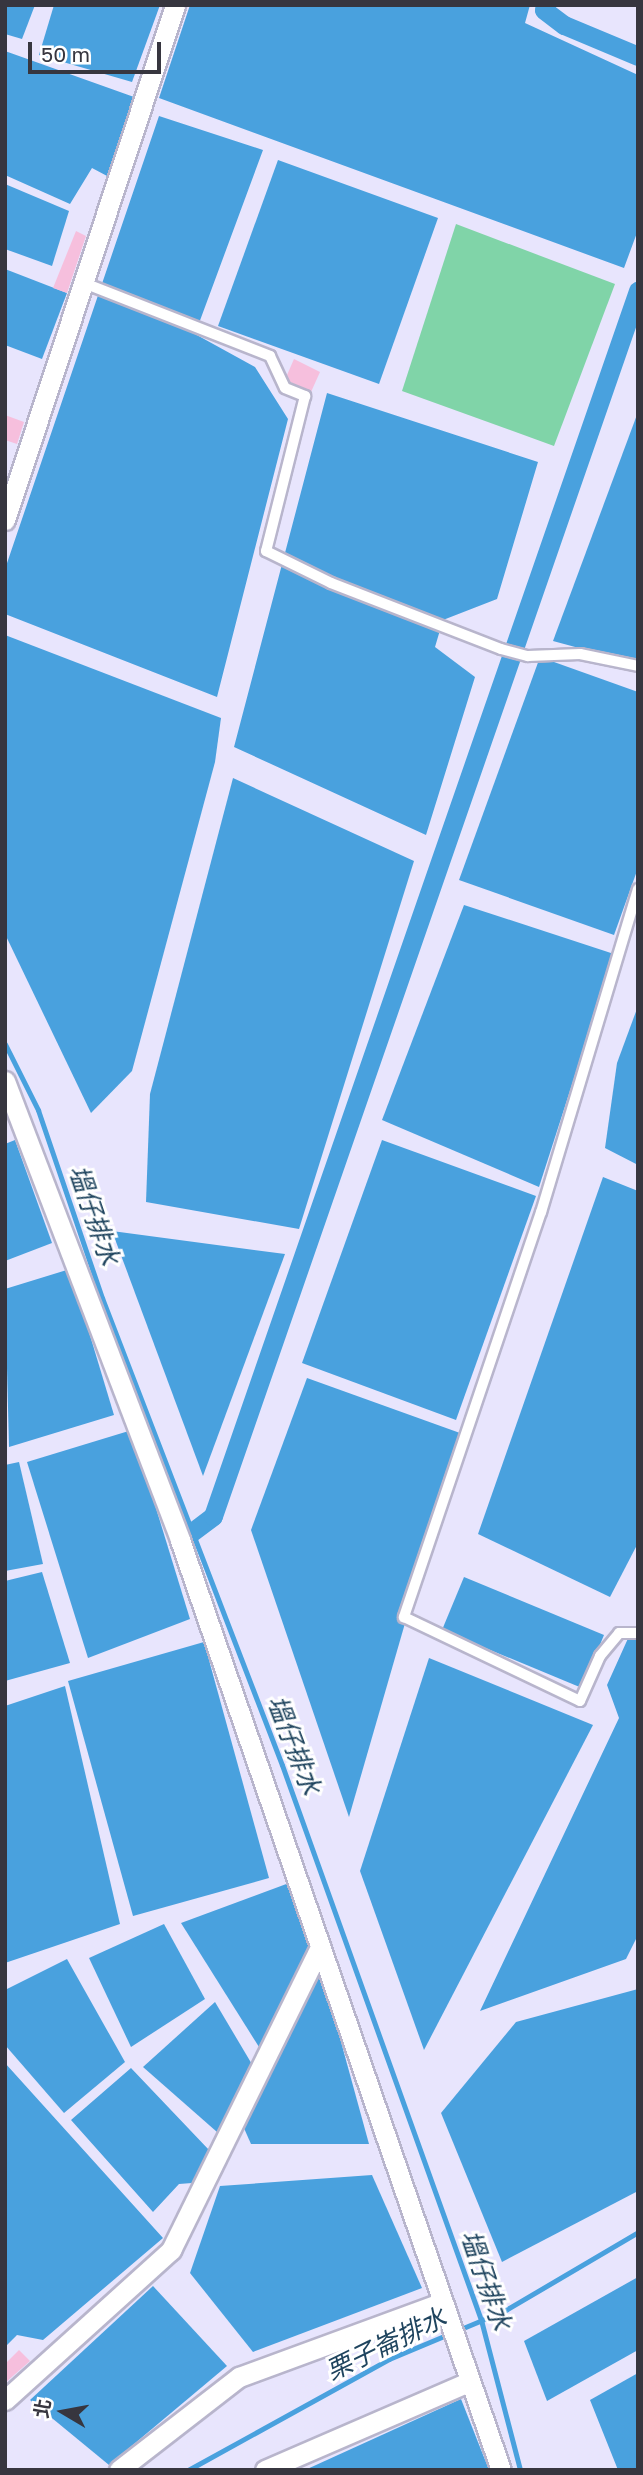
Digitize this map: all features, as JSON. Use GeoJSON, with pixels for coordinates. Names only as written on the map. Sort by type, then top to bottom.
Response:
{"type":"FeatureCollection","features":[{"type":"Feature","properties":{"kind":"street"},"geometry":{"type":"LineString","coordinates":[[5,520],[175,5]]}},
{"type":"Feature","properties":{"kind":"street"},"geometry":{"type":"LineString","coordinates":[[5,1081],[180,1540],[500,2470]]}},
{"type":"Feature","properties":{"kind":"street"},"geometry":{"type":"LineString","coordinates":[[5,2400],[172,2249],[320,1947]]}},
{"type":"Feature","properties":{"kind":"street"},"geometry":{"type":"LineString","coordinates":[[119,2470],[239,2377],[443,2302]]}},
{"type":"Feature","properties":{"kind":"street"},"geometry":{"type":"LineString","coordinates":[[265,2470],[468,2382]]}},
{"type":"Feature","properties":{"kind":"lane"},"geometry":{"type":"LineString","coordinates":[[84,283],[270,356],[285,388],[305,396],[266,551],[331,583],[501,649],[527,656],[580,654],[638,666]]}},
{"type":"Feature","properties":{"kind":"lane"},"geometry":{"type":"LineString","coordinates":[[638,889],[541,1212],[404,1617],[580,1701],[600,1656],[619,1633],[638,1633]]}},
{"type":"Feature","properties":{"kind":"green space"},"geometry":{"type":"Polygon","coordinates":[[[456,224],[615,284],[554,446],[402,391],[456,224]]]}},
{"type":"Feature","properties":{"kind":"water"},"geometry":{"type":"Polygon","coordinates":[[[5,5],[35,5],[22,39],[5,34],[5,5]]]}},
{"type":"Feature","properties":{"kind":"water"},"geometry":{"type":"Polygon","coordinates":[[[54,5],[160,5],[132,82],[39,55],[54,5]]]}},
{"type":"Feature","properties":{"kind":"water"},"geometry":{"type":"Polygon","coordinates":[[[190,5],[530,5],[525,23],[638,75],[638,230],[624,268],[159,98],[190,5]]]}},
{"type":"Feature","properties":{"kind":"water"},"geometry":{"type":"Polygon","coordinates":[[[5,51],[134,97],[109,177],[92,168],[70,204],[5,175],[5,51]]]}},
{"type":"Feature","properties":{"kind":"water"},"geometry":{"type":"Polygon","coordinates":[[[159,116],[263,150],[195,334],[255,367],[288,419],[217,697],[5,614],[5,569],[159,116]]]}},
{"type":"Feature","properties":{"kind":"water"},"geometry":{"type":"Polygon","coordinates":[[[278,160],[438,218],[379,384],[218,326],[278,160]]]}},
{"type":"Feature","properties":{"kind":"water"},"geometry":{"type":"Polygon","coordinates":[[[5,184],[69,211],[52,266],[5,249],[5,184]]]}},
{"type":"Feature","properties":{"kind":"water"},"geometry":{"type":"Polygon","coordinates":[[[5,269],[67,293],[42,359],[5,345],[5,269]]]}},
{"type":"Feature","properties":{"kind":"water"},"geometry":{"type":"Polygon","coordinates":[[[327,393],[538,462],[497,599],[443,620],[435,647],[475,677],[426,835],[234,747],[327,393]]]}},
{"type":"Feature","properties":{"kind":"water"},"geometry":{"type":"Polygon","coordinates":[[[638,412],[638,664],[553,641],[638,412]]]}},
{"type":"Feature","properties":{"kind":"water"},"geometry":{"type":"Polygon","coordinates":[[[5,635],[221,718],[215,762],[132,1071],[91,1113],[5,934],[5,635]]]}},
{"type":"Feature","properties":{"kind":"water"},"geometry":{"type":"Polygon","coordinates":[[[540,657],[638,692],[638,868],[614,935],[459,880],[540,657]]]}},
{"type":"Feature","properties":{"kind":"water"},"geometry":{"type":"Polygon","coordinates":[[[233,778],[414,861],[299,1229],[146,1202],[150,1094],[233,778]]]}},
{"type":"Feature","properties":{"kind":"water"},"geometry":{"type":"Polygon","coordinates":[[[464,905],[614,954],[539,1187],[382,1120],[464,905]]]}},
{"type":"Feature","properties":{"kind":"water"},"geometry":{"type":"Polygon","coordinates":[[[638,1006],[638,1165],[605,1148],[617,1063],[638,1006]]]}},
{"type":"Feature","properties":{"kind":"water"},"geometry":{"type":"Polygon","coordinates":[[[15,1140],[52,1243],[5,1261],[5,1144],[15,1140]]]}},
{"type":"Feature","properties":{"kind":"water"},"geometry":{"type":"Polygon","coordinates":[[[382,1140],[536,1196],[456,1420],[302,1363],[382,1140]]]}},
{"type":"Feature","properties":{"kind":"water"},"geometry":{"type":"Polygon","coordinates":[[[603,1177],[638,1191],[638,1543],[610,1597],[478,1534],[603,1177]]]}},
{"type":"Feature","properties":{"kind":"water"},"geometry":{"type":"Polygon","coordinates":[[[112,1231],[285,1254],[203,1476],[112,1231]]]}},
{"type":"Feature","properties":{"kind":"water"},"geometry":{"type":"Polygon","coordinates":[[[70,1269],[114,1415],[9,1447],[5,1289],[70,1269]]]}},
{"type":"Feature","properties":{"kind":"water"},"geometry":{"type":"Polygon","coordinates":[[[307,1378],[460,1433],[349,1817],[251,1530],[307,1378]]]}},
{"type":"Feature","properties":{"kind":"water"},"geometry":{"type":"Polygon","coordinates":[[[132,1430],[190,1619],[88,1658],[27,1462],[132,1430]]]}},
{"type":"Feature","properties":{"kind":"water"},"geometry":{"type":"Polygon","coordinates":[[[19,1462],[43,1564],[5,1571],[5,1465],[19,1462]]]}},
{"type":"Feature","properties":{"kind":"water"},"geometry":{"type":"Polygon","coordinates":[[[42,1572],[70,1663],[5,1681],[5,1581],[42,1572]]]}},
{"type":"Feature","properties":{"kind":"water"},"geometry":{"type":"Polygon","coordinates":[[[464,1577],[604,1635],[582,1688],[442,1630],[464,1577]]]}},
{"type":"Feature","properties":{"kind":"water"},"geometry":{"type":"Polygon","coordinates":[[[630,1634],[638,1638],[638,1935],[626,1959],[480,2011],[619,1718],[607,1685],[630,1634]]]}},
{"type":"Feature","properties":{"kind":"water"},"geometry":{"type":"Polygon","coordinates":[[[204,1642],[269,1878],[133,1916],[68,1681],[204,1642]]]}},
{"type":"Feature","properties":{"kind":"water"},"geometry":{"type":"Polygon","coordinates":[[[429,1658],[593,1725],[424,2050],[360,1871],[429,1658]]]}},
{"type":"Feature","properties":{"kind":"water"},"geometry":{"type":"Polygon","coordinates":[[[65,1686],[120,1924],[5,1963],[5,1706],[65,1686]]]}},
{"type":"Feature","properties":{"kind":"water"},"geometry":{"type":"Polygon","coordinates":[[[289,1883],[311,1946],[259,2047],[181,1923],[289,1883]]]}},
{"type":"Feature","properties":{"kind":"water"},"geometry":{"type":"Polygon","coordinates":[[[164,1924],[205,1999],[131,2047],[89,1958],[164,1924]]]}},
{"type":"Feature","properties":{"kind":"water"},"geometry":{"type":"Polygon","coordinates":[[[67,1959],[125,2062],[64,2113],[5,2045],[5,1990],[67,1959]]]}},
{"type":"Feature","properties":{"kind":"water"},"geometry":{"type":"Polygon","coordinates":[[[317,1968],[321,1969],[369,2144],[251,2144],[243,2126],[317,1968]]]}},
{"type":"Feature","properties":{"kind":"water"},"geometry":{"type":"Polygon","coordinates":[[[638,1989],[638,2191],[502,2262],[441,2113],[516,2022],[638,1989]]]}},
{"type":"Feature","properties":{"kind":"water"},"geometry":{"type":"Polygon","coordinates":[[[215,2002],[253,2066],[217,2132],[143,2067],[215,2002]]]}},
{"type":"Feature","properties":{"kind":"water"},"geometry":{"type":"Polygon","coordinates":[[[5,2063],[163,2238],[43,2340],[17,2335],[5,2347],[5,2063]]]}},
{"type":"Feature","properties":{"kind":"water"},"geometry":{"type":"Polygon","coordinates":[[[131,2068],[209,2150],[192,2183],[179,2184],[153,2212],[71,2120],[131,2068]]]}},
{"type":"Feature","properties":{"kind":"water"},"geometry":{"type":"Polygon","coordinates":[[[372,2175],[422,2288],[253,2352],[190,2273],[220,2186],[372,2175]]]}},
{"type":"Feature","properties":{"kind":"water"},"geometry":{"type":"Polygon","coordinates":[[[638,2277],[638,2350],[547,2401],[524,2341],[638,2277]]]}},
{"type":"Feature","properties":{"kind":"water"},"geometry":{"type":"Polygon","coordinates":[[[153,2286],[227,2366],[109,2465],[30,2400],[153,2286]]]}},
{"type":"Feature","properties":{"kind":"water"},"geometry":{"type":"Polygon","coordinates":[[[638,2373],[638,2470],[618,2470],[590,2400],[638,2373]]]}},
{"type":"Feature","properties":{"kind":"water"},"geometry":{"type":"Polygon","coordinates":[[[461,2399],[489,2470],[305,2470],[461,2399]]]}},
{"type":"Feature","properties":{"kind":"building"},"geometry":{"type":"Polygon","coordinates":[[[76,231],[86,236],[67,293],[53,288],[76,231]]]}},
{"type":"Feature","properties":{"kind":"building"},"geometry":{"type":"Polygon","coordinates":[[[294,359],[320,372],[311,392],[290,382],[287,375],[294,359]]]}},
{"type":"Feature","properties":{"kind":"building"},"geometry":{"type":"Polygon","coordinates":[[[5,415],[24,422],[17,444],[5,440],[5,415]]]}},
{"type":"Feature","properties":{"kind":"building"},"geometry":{"type":"Polygon","coordinates":[[[19,2350],[30,2361],[5,2383],[5,2364],[19,2350]]]}},
{"type":"Feature","properties":{"kind":"waterway"},"geometry":{"type":"LineString","coordinates":[[546,5],[544,10],[564,25],[638,56]]}},
{"type":"Feature","properties":{"kind":"waterway"},"geometry":{"type":"LineString","coordinates":[[192,1532],[213,1516],[638,291]]}},
{"type":"Feature","properties":{"kind":"waterway","name":"塭仔排水"},"geometry":{"type":"LineString","coordinates":[[5,1044],[38,1110],[102,1298],[282,1765],[481,2320],[520,2470]]}},
{"type":"Feature","properties":{"kind":"waterway","name":"栗子崙排水"},"geometry":{"type":"LineString","coordinates":[[188,2470],[389,2359],[504,2311],[638,2232]]}}]}
